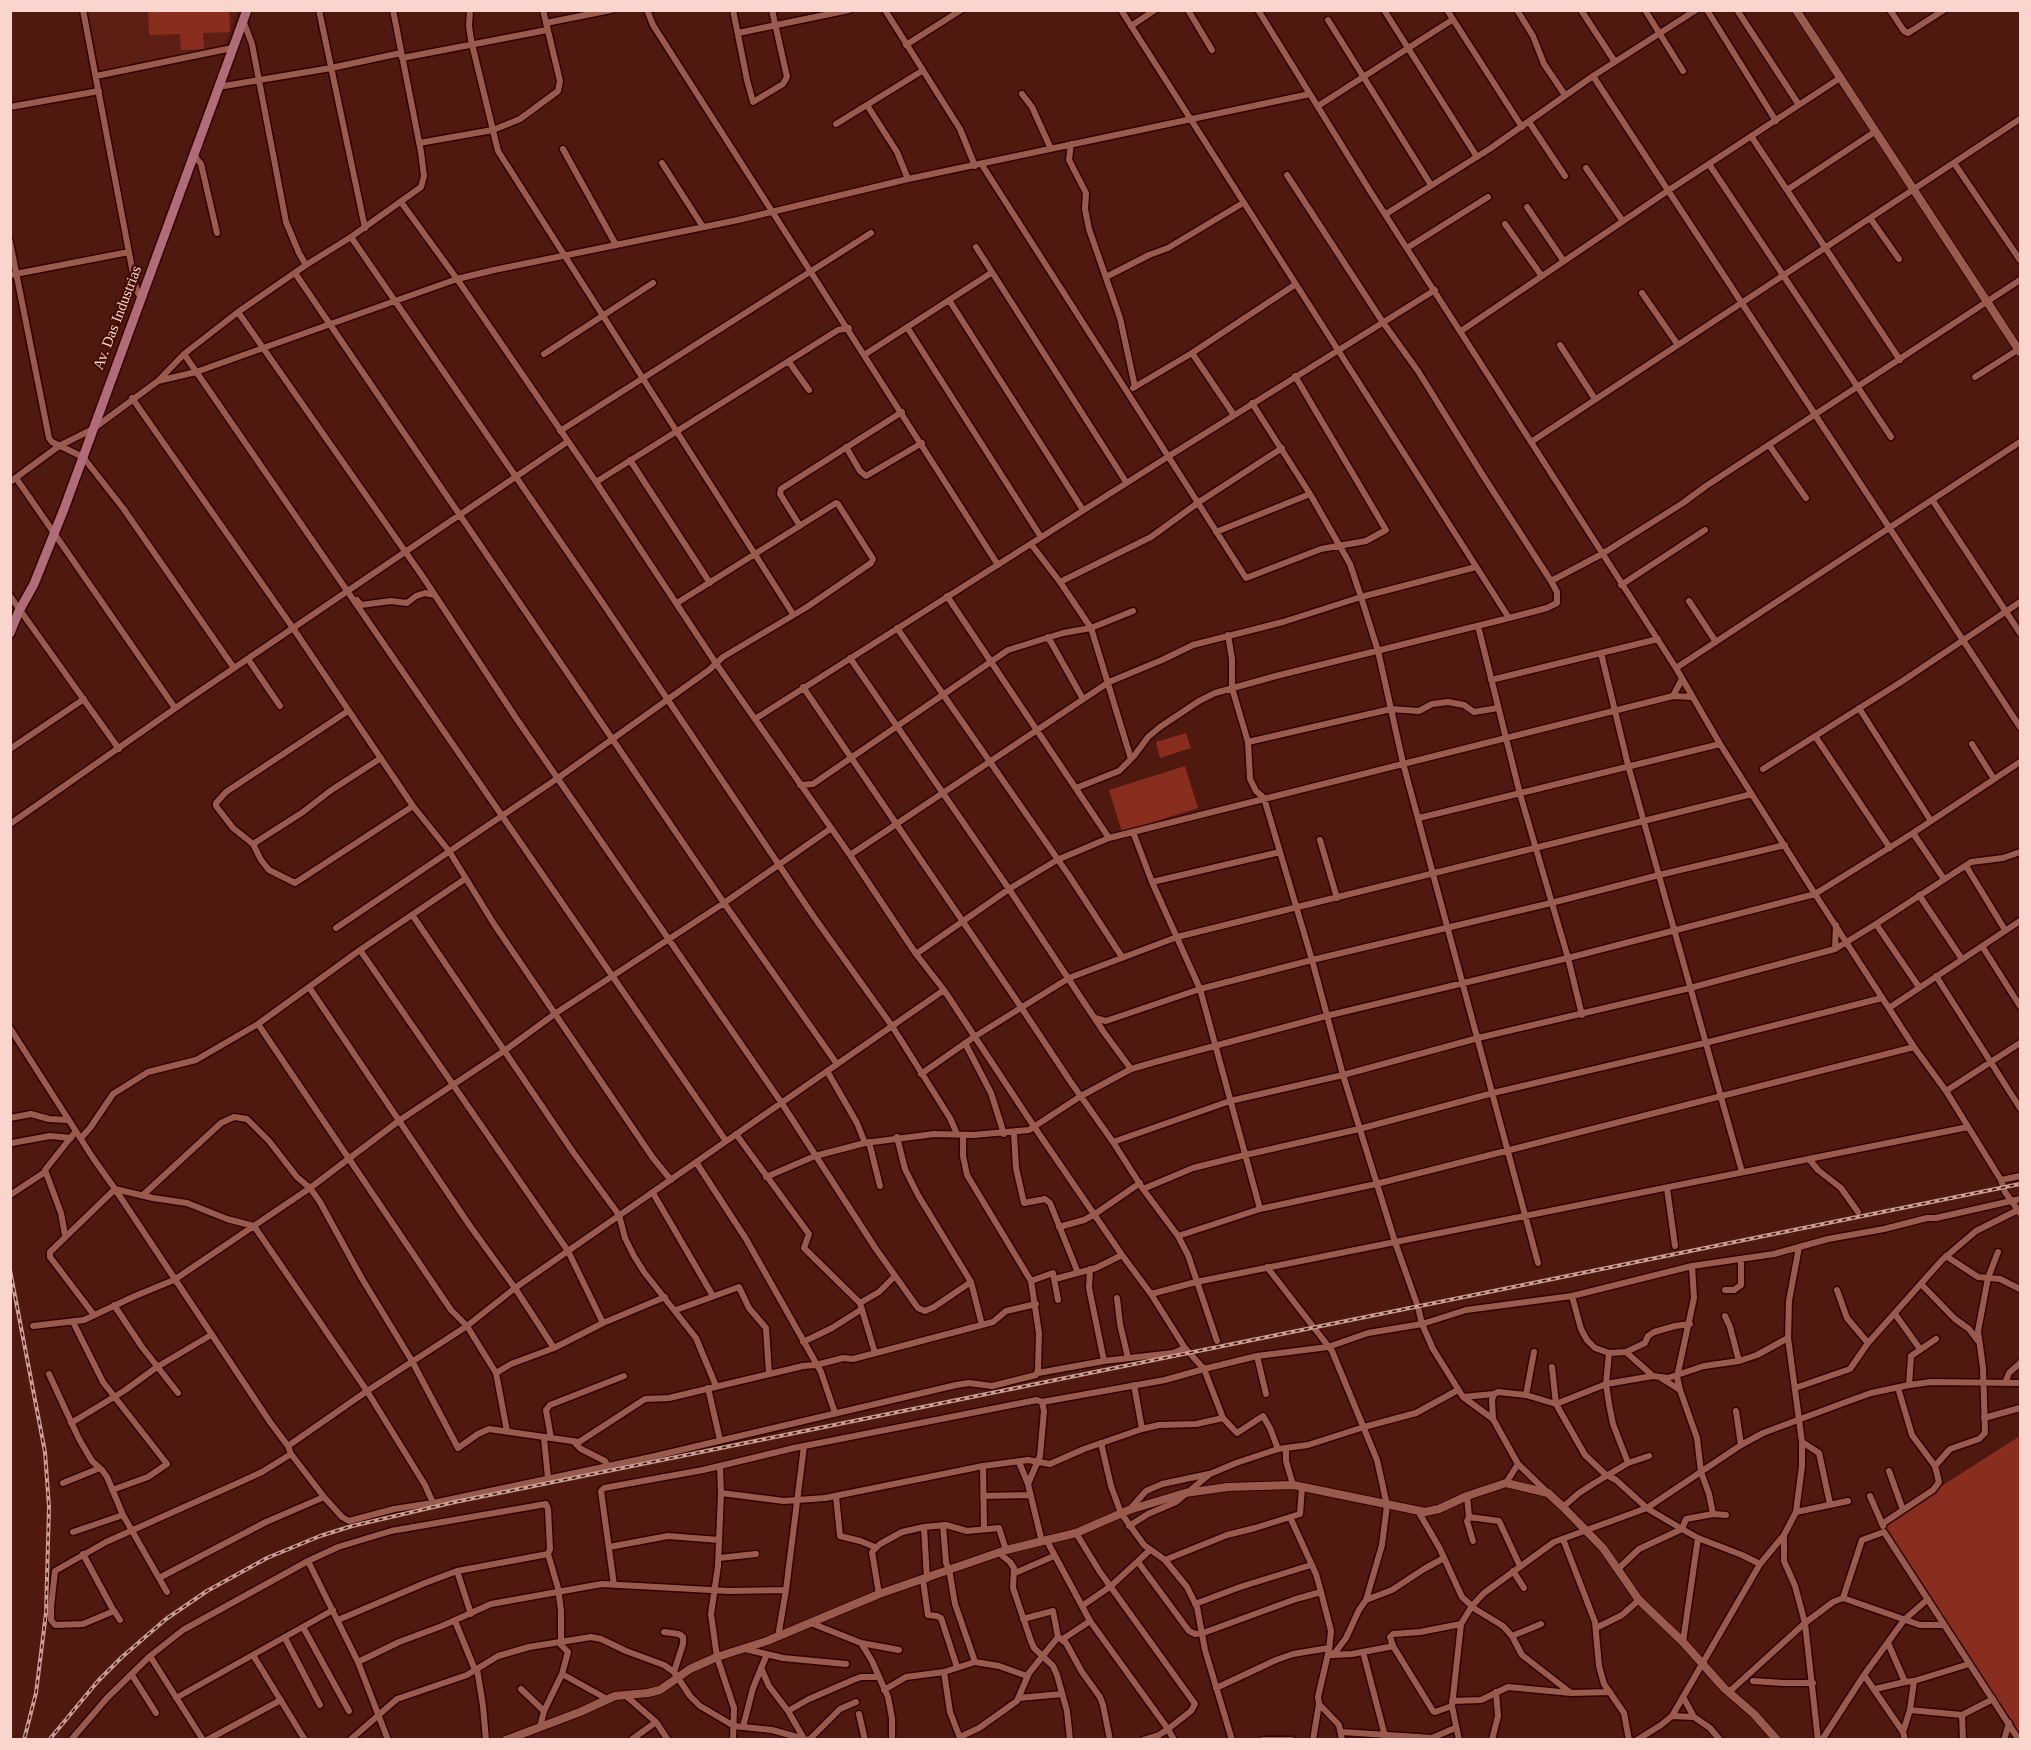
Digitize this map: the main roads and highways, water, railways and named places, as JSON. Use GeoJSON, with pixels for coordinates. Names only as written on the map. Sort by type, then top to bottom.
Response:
{"type":"FeatureCollection","features":[{"type":"Feature","properties":{"kind":"main road","name":"Av. Das Industrias"},"geometry":{"type":"LineString","coordinates":[[10,633],[19,610],[34,584],[83,457],[245,15]]}},
{"type":"Feature","properties":{"kind":"railway"},"geometry":{"type":"LineString","coordinates":[[49,1740],[98,1681],[166,1619],[207,1591],[267,1558],[320,1536],[352,1526],[455,1502],[2020,1184]]}},
{"type":"Feature","properties":{"kind":"railway"},"geometry":{"type":"LineString","coordinates":[[10,1270],[45,1452],[49,1507],[46,1613],[36,1693],[24,1740]]}}]}
